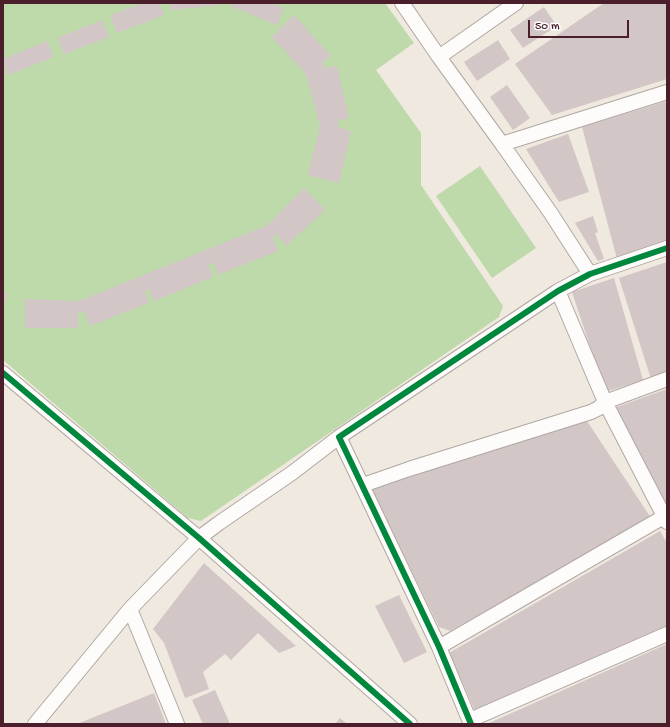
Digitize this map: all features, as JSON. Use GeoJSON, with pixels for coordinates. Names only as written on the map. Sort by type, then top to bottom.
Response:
{"type":"FeatureCollection","features":[{"type":"Feature","properties":{"kind":"street"},"geometry":{"type":"LineString","coordinates":[[402,3],[438,57],[550,212],[590,274]]}},
{"type":"Feature","properties":{"kind":"street"},"geometry":{"type":"LineString","coordinates":[[438,57],[516,3]]}},
{"type":"Feature","properties":{"kind":"street"},"geometry":{"type":"LineString","coordinates":[[502,144],[667,92]]}},
{"type":"Feature","properties":{"kind":"street"},"geometry":{"type":"LineString","coordinates":[[39,722],[130,609],[199,538],[218,523],[292,473],[340,437],[558,291],[590,274],[667,248]]}},
{"type":"Feature","properties":{"kind":"street"},"geometry":{"type":"LineString","coordinates":[[439,647],[666,518],[605,402],[558,291]]}},
{"type":"Feature","properties":{"kind":"street"},"geometry":{"type":"LineString","coordinates":[[3,373],[199,538],[410,724]]}},
{"type":"Feature","properties":{"kind":"street"},"geometry":{"type":"LineString","coordinates":[[363,486],[409,469],[592,412],[605,402],[667,379]]}},
{"type":"Feature","properties":{"kind":"street"},"geometry":{"type":"LineString","coordinates":[[340,437],[439,647],[470,722],[667,634]]}},
{"type":"Feature","properties":{"kind":"street"},"geometry":{"type":"LineString","coordinates":[[130,609],[177,724]]}},
{"type":"Feature","properties":{"kind":"green space"},"geometry":{"type":"Polygon","coordinates":[[[3,3],[385,3],[414,43],[376,70],[421,133],[421,185],[503,306],[499,317],[201,521],[188,518],[3,360],[3,3]]]}},
{"type":"Feature","properties":{"kind":"green space"},"geometry":{"type":"Polygon","coordinates":[[[480,166],[536,248],[492,278],[436,196],[480,166]]]}},
{"type":"Feature","properties":{"kind":"building"},"geometry":{"type":"Polygon","coordinates":[[[143,3],[159,3],[164,15],[117,33],[110,15],[143,3]]]}},
{"type":"Feature","properties":{"kind":"building"},"geometry":{"type":"Polygon","coordinates":[[[170,3],[221,3],[221,5],[171,10],[170,3]]]}},
{"type":"Feature","properties":{"kind":"building"},"geometry":{"type":"Polygon","coordinates":[[[231,3],[271,3],[283,8],[277,25],[230,6],[231,3]]]}},
{"type":"Feature","properties":{"kind":"building"},"geometry":{"type":"Polygon","coordinates":[[[604,3],[667,3],[667,79],[552,115],[515,64],[604,3]]]}},
{"type":"Feature","properties":{"kind":"building"},"geometry":{"type":"Polygon","coordinates":[[[544,7],[557,26],[523,48],[510,30],[544,7]]]}},
{"type":"Feature","properties":{"kind":"building"},"geometry":{"type":"Polygon","coordinates":[[[294,15],[331,56],[323,62],[326,68],[337,66],[349,118],[338,121],[338,127],[351,131],[339,183],[308,175],[320,126],[306,74],[272,37],[294,15]]]}},
{"type":"Feature","properties":{"kind":"building"},"geometry":{"type":"Polygon","coordinates":[[[102,20],[109,37],[64,54],[57,38],[102,20]]]}},
{"type":"Feature","properties":{"kind":"building"},"geometry":{"type":"Polygon","coordinates":[[[498,40],[510,59],[477,81],[464,62],[498,40]]]}},
{"type":"Feature","properties":{"kind":"building"},"geometry":{"type":"Polygon","coordinates":[[[47,41],[54,57],[8,75],[3,59],[47,41]]]}},
{"type":"Feature","properties":{"kind":"building"},"geometry":{"type":"Polygon","coordinates":[[[507,85],[530,118],[513,130],[490,97],[507,85]]]}},
{"type":"Feature","properties":{"kind":"building"},"geometry":{"type":"Polygon","coordinates":[[[667,101],[667,242],[617,259],[582,127],[667,101]]]}},
{"type":"Feature","properties":{"kind":"building"},"geometry":{"type":"Polygon","coordinates":[[[568,134],[589,192],[559,202],[526,149],[568,134]]]}},
{"type":"Feature","properties":{"kind":"building"},"geometry":{"type":"Polygon","coordinates":[[[304,188],[325,210],[286,246],[277,235],[273,238],[278,251],[218,275],[214,263],[208,265],[213,277],[154,301],[149,289],[145,291],[149,303],[90,326],[84,312],[78,312],[78,328],[25,328],[25,299],[79,301],[268,225],[304,188]]]}},
{"type":"Feature","properties":{"kind":"building"},"geometry":{"type":"Polygon","coordinates":[[[593,216],[598,232],[595,233],[604,259],[598,261],[575,223],[593,216]]]}},
{"type":"Feature","properties":{"kind":"building"},"geometry":{"type":"Polygon","coordinates":[[[667,262],[667,374],[651,379],[619,278],[667,262]]]}},
{"type":"Feature","properties":{"kind":"building"},"geometry":{"type":"Polygon","coordinates":[[[614,278],[643,380],[605,392],[572,292],[614,278]]]}},
{"type":"Feature","properties":{"kind":"building"},"geometry":{"type":"Polygon","coordinates":[[[3,291],[8,295],[3,304],[3,291]]]}},
{"type":"Feature","properties":{"kind":"building"},"geometry":{"type":"Polygon","coordinates":[[[667,389],[667,508],[614,408],[667,389]]]}},
{"type":"Feature","properties":{"kind":"building"},"geometry":{"type":"Polygon","coordinates":[[[585,418],[651,518],[450,631],[439,627],[372,489],[585,418]]]}},
{"type":"Feature","properties":{"kind":"building"},"geometry":{"type":"Polygon","coordinates":[[[660,531],[667,543],[667,627],[475,711],[449,653],[660,531]]]}},
{"type":"Feature","properties":{"kind":"building"},"geometry":{"type":"Polygon","coordinates":[[[204,563],[296,646],[279,653],[258,633],[231,660],[225,654],[203,672],[209,689],[185,698],[164,643],[153,629],[204,563]]]}},
{"type":"Feature","properties":{"kind":"building"},"geometry":{"type":"Polygon","coordinates":[[[399,595],[427,652],[404,663],[375,606],[399,595]]]}},
{"type":"Feature","properties":{"kind":"building"},"geometry":{"type":"Polygon","coordinates":[[[667,644],[667,724],[487,724],[667,644]]]}},
{"type":"Feature","properties":{"kind":"building"},"geometry":{"type":"Polygon","coordinates":[[[215,690],[230,724],[203,724],[192,700],[215,690]]]}},
{"type":"Feature","properties":{"kind":"building"},"geometry":{"type":"Polygon","coordinates":[[[154,693],[166,724],[77,724],[154,693]]]}},
{"type":"Feature","properties":{"kind":"building"},"geometry":{"type":"Polygon","coordinates":[[[340,718],[347,724],[335,724],[340,718]]]}},
{"type":"Feature","properties":{"kind":"cycle path"},"geometry":{"type":"LineString","coordinates":[[471,724],[439,647],[339,437],[558,291],[590,274],[667,248]]}},
{"type":"Feature","properties":{"kind":"cycle path"},"geometry":{"type":"LineString","coordinates":[[3,373],[199,538],[410,724]]}}]}
